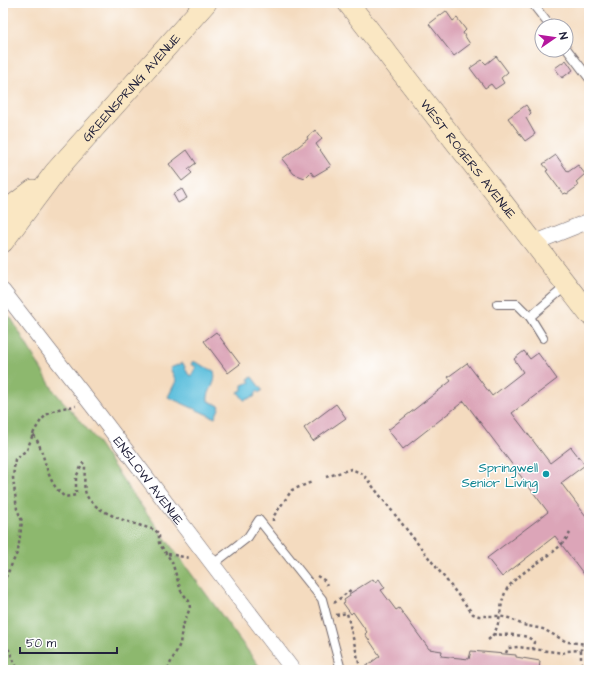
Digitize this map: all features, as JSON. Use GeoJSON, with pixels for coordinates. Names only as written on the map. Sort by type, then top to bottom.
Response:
{"type":"FeatureCollection","features":[{"type":"Feature","properties":{"kind":"street","name":"GREENSPRING AVENUE"},"geometry":{"type":"LineString","coordinates":[[3,242],[55,172],[206,3]]}},
{"type":"Feature","properties":{"kind":"street","name":"WEST ROGERS AVENUE"},"geometry":{"type":"LineString","coordinates":[[348,3],[589,314]]}},
{"type":"Feature","properties":{"kind":"street","name":"GREENSPRING AVENUE"},"geometry":{"type":"LineString","coordinates":[[3,213],[55,172]]}},
{"type":"Feature","properties":{"kind":"street"},"geometry":{"type":"LineString","coordinates":[[534,243],[589,221]]}},
{"type":"Feature","properties":{"kind":"street","name":"ENSLOW AVENUE"},"geometry":{"type":"LineString","coordinates":[[3,291],[91,404],[293,670]]}},
{"type":"Feature","properties":{"kind":"lane"},"geometry":{"type":"LineString","coordinates":[[532,3],[544,18]]}},
{"type":"Feature","properties":{"kind":"lane"},"geometry":{"type":"LineString","coordinates":[[574,58],[589,78]]}},
{"type":"Feature","properties":{"kind":"lane"},"geometry":{"type":"LineString","coordinates":[[530,317],[566,285]]}},
{"type":"Feature","properties":{"kind":"lane"},"geometry":{"type":"LineString","coordinates":[[497,304],[517,304],[530,317],[543,338]]}},
{"type":"Feature","properties":{"kind":"lane"},"geometry":{"type":"LineString","coordinates":[[211,563],[248,537],[259,520],[322,599],[341,670]]}},
{"type":"Feature","properties":{"kind":"path"},"geometry":{"type":"LineString","coordinates":[[3,583],[18,550],[22,521],[17,509],[13,478],[15,459],[27,450],[40,420],[52,410],[91,404]]}},
{"type":"Feature","properties":{"kind":"path"},"geometry":{"type":"LineString","coordinates":[[33,434],[42,452],[46,469],[60,493],[65,497],[76,495],[76,477],[83,463],[85,466],[85,492],[94,505],[124,521],[155,530],[159,534],[159,543],[172,562],[181,591],[189,600],[190,608],[182,628],[180,644],[167,670]]}},
{"type":"Feature","properties":{"kind":"path"},"geometry":{"type":"LineString","coordinates":[[326,477],[351,469],[363,474],[473,614],[479,616],[498,616],[509,618],[523,625],[543,629],[567,642],[582,645],[589,644]]}},
{"type":"Feature","properties":{"kind":"path"},"geometry":{"type":"LineString","coordinates":[[274,523],[273,517],[287,495],[297,486],[312,482]]}},
{"type":"Feature","properties":{"kind":"path"},"geometry":{"type":"LineString","coordinates":[[488,640],[493,634],[501,601],[509,586],[562,545],[570,534]]}},
{"type":"Feature","properties":{"kind":"path"},"geometry":{"type":"LineString","coordinates":[[167,554],[211,563]]}},
{"type":"Feature","properties":{"kind":"path"},"geometry":{"type":"LineString","coordinates":[[316,575],[324,580],[327,585]]}},
{"type":"Feature","properties":{"kind":"path"},"geometry":{"type":"LineString","coordinates":[[333,607],[337,599],[352,589]]}},
{"type":"Feature","properties":{"kind":"path"},"geometry":{"type":"LineString","coordinates":[[334,614],[347,613],[360,667],[349,670]]}},
{"type":"Feature","properties":{"kind":"path"},"geometry":{"type":"LineString","coordinates":[[493,634],[515,635],[532,639],[534,642],[534,649]]}},
{"type":"Feature","properties":{"kind":"path"},"geometry":{"type":"LineString","coordinates":[[3,645],[9,650],[18,670]]}},
{"type":"Feature","properties":{"kind":"path"},"geometry":{"type":"LineString","coordinates":[[582,645],[581,660],[584,670]]}},
{"type":"Feature","properties":{"kind":"path"},"geometry":{"type":"LineString","coordinates":[[506,654],[508,648],[534,649],[563,653],[567,650],[581,650]]}},
{"type":"Feature","properties":{"kind":"green space"},"geometry":{"type":"Polygon","coordinates":[[[3,312],[11,318],[54,391],[94,437],[129,489],[262,670],[3,670],[3,312]]]}},
{"type":"Feature","properties":{"kind":"water"},"geometry":{"type":"Polygon","coordinates":[[[193,361],[214,371],[215,376],[208,401],[220,406],[215,418],[168,397],[176,381],[170,368],[183,363],[188,374],[191,376],[196,367],[191,364],[193,361]]]}},
{"type":"Feature","properties":{"kind":"water"},"geometry":{"type":"Polygon","coordinates":[[[252,377],[262,390],[259,393],[257,391],[254,397],[244,400],[238,392],[242,390],[242,385],[250,382],[248,379],[252,377]]]}},
{"type":"Feature","properties":{"kind":"building"},"geometry":{"type":"Polygon","coordinates":[[[446,11],[453,21],[457,18],[466,30],[463,33],[470,44],[454,56],[429,24],[446,11]]]}},
{"type":"Feature","properties":{"kind":"building"},"geometry":{"type":"Polygon","coordinates":[[[496,56],[508,72],[501,78],[504,83],[495,89],[491,84],[485,88],[470,68],[482,60],[486,64],[496,56]]]}},
{"type":"Feature","properties":{"kind":"building"},"geometry":{"type":"Polygon","coordinates":[[[566,60],[573,70],[562,78],[555,68],[566,60]]]}},
{"type":"Feature","properties":{"kind":"building"},"geometry":{"type":"Polygon","coordinates":[[[526,105],[531,113],[526,118],[535,134],[525,141],[508,118],[526,105]]]}},
{"type":"Feature","properties":{"kind":"building"},"geometry":{"type":"Polygon","coordinates":[[[315,130],[322,139],[316,144],[331,166],[314,176],[311,172],[305,178],[294,174],[282,159],[308,139],[307,137],[315,130]]]}},
{"type":"Feature","properties":{"kind":"building"},"geometry":{"type":"Polygon","coordinates":[[[187,150],[196,163],[188,169],[192,173],[182,181],[169,164],[187,150]]]}},
{"type":"Feature","properties":{"kind":"building"},"geometry":{"type":"Polygon","coordinates":[[[556,155],[568,172],[578,165],[585,174],[576,182],[578,186],[567,194],[563,194],[546,171],[548,170],[543,164],[556,155]]]}},
{"type":"Feature","properties":{"kind":"building"},"geometry":{"type":"Polygon","coordinates":[[[182,189],[187,198],[178,203],[173,194],[182,189]]]}},
{"type":"Feature","properties":{"kind":"building"},"geometry":{"type":"Polygon","coordinates":[[[216,332],[240,364],[228,373],[204,341],[216,332]]]}},
{"type":"Feature","properties":{"kind":"building","name":"Springwell Senior Living"},"geometry":{"type":"Polygon","coordinates":[[[524,351],[530,359],[538,353],[557,379],[512,413],[550,463],[571,447],[585,465],[561,483],[589,520],[589,581],[555,536],[502,577],[487,558],[548,512],[464,401],[403,449],[388,430],[451,381],[448,377],[467,363],[492,396],[523,372],[514,359],[524,351]]]}},
{"type":"Feature","properties":{"kind":"building"},"geometry":{"type":"Polygon","coordinates":[[[336,404],[346,418],[313,441],[304,428],[336,404]]]}},
{"type":"Feature","properties":{"kind":"building"},"geometry":{"type":"Polygon","coordinates":[[[373,579],[375,582],[379,579],[385,588],[381,590],[396,610],[399,608],[429,649],[442,651],[441,656],[469,659],[471,651],[516,655],[516,657],[540,661],[539,670],[361,670],[380,656],[365,634],[367,632],[353,612],[351,614],[343,603],[345,602],[344,600],[350,596],[349,594],[373,579]]]}},
{"type":"Feature","properties":{"kind":"place","name":"Springwell Senior Living"},"geometry":{"type":"Point","coordinates":[546,474]}}]}
